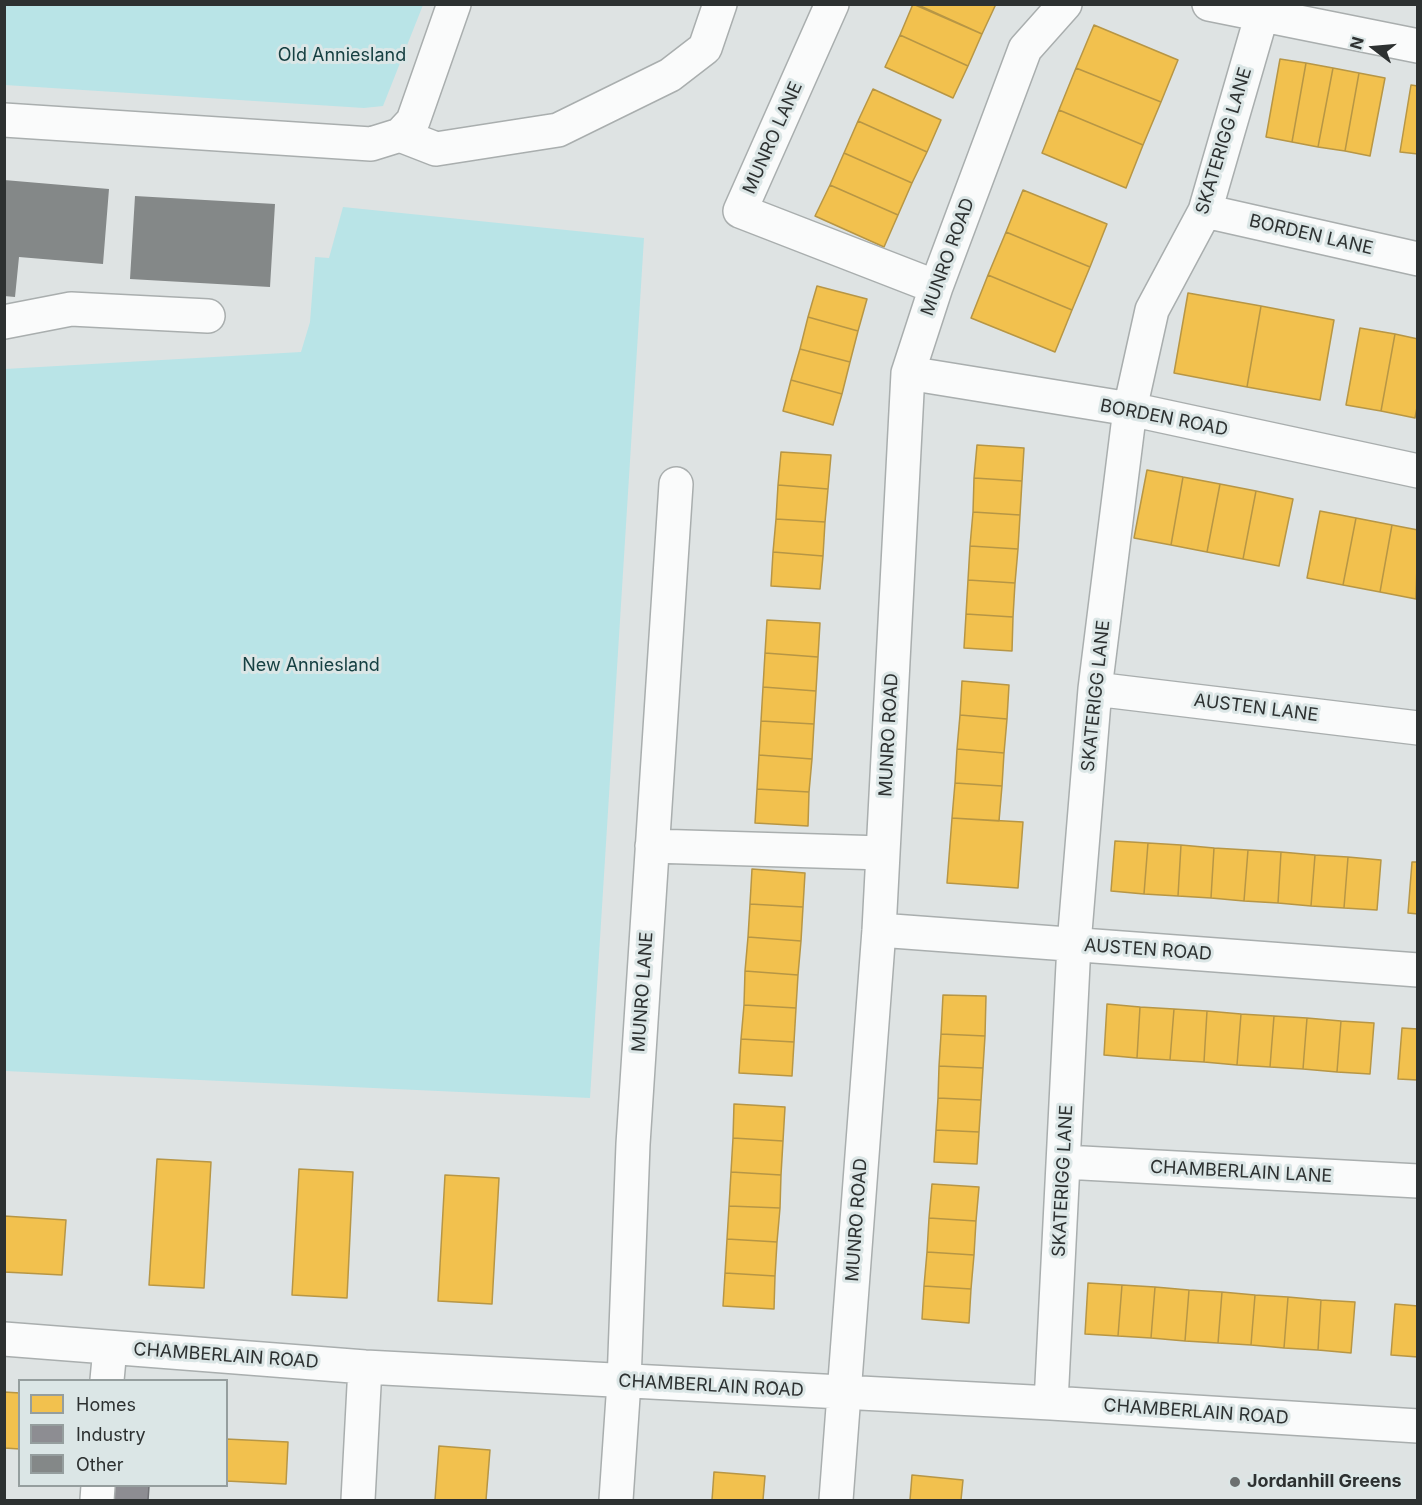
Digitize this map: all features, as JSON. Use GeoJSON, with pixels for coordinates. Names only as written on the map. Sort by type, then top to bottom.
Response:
{"type":"FeatureCollection","features":[{"type":"Feature","properties":{"kind":"street"},"geometry":{"type":"LineString","coordinates":[[4,120],[371,144],[400,135],[412,121],[454,4]]}},
{"type":"Feature","properties":{"kind":"street"},"geometry":{"type":"LineString","coordinates":[[400,135],[436,149],[558,130],[670,75],[705,48],[720,4]]}},
{"type":"Feature","properties":{"kind":"street","name":"MUNRO LANE"},"geometry":{"type":"LineString","coordinates":[[832,4],[740,211],[936,287]]}},
{"type":"Feature","properties":{"kind":"street","name":"MUNRO ROAD"},"geometry":{"type":"LineString","coordinates":[[836,1500],[879,930],[908,373],[936,287],[1025,49],[1065,4]]}},
{"type":"Feature","properties":{"kind":"street"},"geometry":{"type":"LineString","coordinates":[[1209,4],[1418,46]]}},
{"type":"Feature","properties":{"kind":"street","name":"SKATERIGG LANE"},"geometry":{"type":"LineString","coordinates":[[1051,1403],[1074,944],[1095,688],[1130,409],[1152,310],[1205,211],[1262,14]]}},
{"type":"Feature","properties":{"kind":"street","name":"BORDEN LANE"},"geometry":{"type":"LineString","coordinates":[[1205,211],[1418,259]]}},
{"type":"Feature","properties":{"kind":"street"},"geometry":{"type":"LineString","coordinates":[[4,322],[71,309],[208,316]]}},
{"type":"Feature","properties":{"kind":"street","name":"BORDEN ROAD"},"geometry":{"type":"LineString","coordinates":[[908,373],[1130,409],[1418,471]]}},
{"type":"Feature","properties":{"kind":"street","name":"MUNRO LANE"},"geometry":{"type":"LineString","coordinates":[[616,1500],[624,1382],[633,1144],[676,484]]}},
{"type":"Feature","properties":{"kind":"street","name":"AUSTEN LANE"},"geometry":{"type":"LineString","coordinates":[[1095,688],[1418,728]]}},
{"type":"Feature","properties":{"kind":"street"},"geometry":{"type":"LineString","coordinates":[[652,846],[883,853]]}},
{"type":"Feature","properties":{"kind":"street","name":"AUSTEN ROAD"},"geometry":{"type":"LineString","coordinates":[[879,930],[1418,970]]}},
{"type":"Feature","properties":{"kind":"street","name":"CHAMBERLAIN LANE"},"geometry":{"type":"LineString","coordinates":[[1064,1162],[1418,1181]]}},
{"type":"Feature","properties":{"kind":"street","name":"CHAMBERLAIN ROAD"},"geometry":{"type":"LineString","coordinates":[[4,1339],[365,1367],[843,1394],[1051,1403],[1418,1426]]}},
{"type":"Feature","properties":{"kind":"street"},"geometry":{"type":"LineString","coordinates":[[107,1379],[110,1348]]}},
{"type":"Feature","properties":{"kind":"street"},"geometry":{"type":"LineString","coordinates":[[358,1500],[365,1367]]}},
{"type":"Feature","properties":{"kind":"green space","name":"Old Anniesland"},"geometry":{"type":"Polygon","coordinates":[[[4,5],[423,5],[383,106],[364,108],[5,85],[4,5]]]}},
{"type":"Feature","properties":{"kind":"green space","name":"New Anniesland"},"geometry":{"type":"Polygon","coordinates":[[[343,207],[644,238],[590,1098],[5,1071],[5,369],[301,352],[310,322],[315,257],[329,258],[343,207]]]}},
{"type":"Feature","properties":{"kind":"building: Homes"},"geometry":{"type":"Polygon","coordinates":[[[913,4],[982,34],[968,66],[900,35],[913,4]]]}},
{"type":"Feature","properties":{"kind":"building: Homes"},"geometry":{"type":"Polygon","coordinates":[[[916,4],[996,4],[982,34],[916,4]]]}},
{"type":"Feature","properties":{"kind":"building: Homes"},"geometry":{"type":"Polygon","coordinates":[[[1094,25],[1178,60],[1161,102],[1076,68],[1094,25]]]}},
{"type":"Feature","properties":{"kind":"building: Homes"},"geometry":{"type":"Polygon","coordinates":[[[900,35],[968,66],[953,98],[885,67],[900,35]]]}},
{"type":"Feature","properties":{"kind":"building: Homes"},"geometry":{"type":"Polygon","coordinates":[[[1280,59],[1306,63],[1292,142],[1266,137],[1280,59]]]}},
{"type":"Feature","properties":{"kind":"building: Homes"},"geometry":{"type":"Polygon","coordinates":[[[1306,63],[1333,68],[1318,147],[1292,142],[1306,63]]]}},
{"type":"Feature","properties":{"kind":"building: Homes"},"geometry":{"type":"Polygon","coordinates":[[[1076,68],[1161,102],[1143,145],[1059,110],[1076,68]]]}},
{"type":"Feature","properties":{"kind":"building: Homes"},"geometry":{"type":"Polygon","coordinates":[[[1333,68],[1359,73],[1345,151],[1318,147],[1333,68]]]}},
{"type":"Feature","properties":{"kind":"building: Homes"},"geometry":{"type":"Polygon","coordinates":[[[1359,73],[1385,78],[1370,156],[1345,151],[1359,73]]]}},
{"type":"Feature","properties":{"kind":"building: Homes"},"geometry":{"type":"Polygon","coordinates":[[[1411,85],[1418,86],[1418,154],[1400,152],[1411,85]]]}},
{"type":"Feature","properties":{"kind":"building: Homes"},"geometry":{"type":"Polygon","coordinates":[[[873,89],[941,120],[927,152],[858,121],[873,89]]]}},
{"type":"Feature","properties":{"kind":"building: Homes"},"geometry":{"type":"Polygon","coordinates":[[[1059,110],[1143,145],[1126,188],[1042,153],[1059,110]]]}},
{"type":"Feature","properties":{"kind":"building: Homes"},"geometry":{"type":"Polygon","coordinates":[[[858,121],[927,152],[912,183],[844,153],[858,121]]]}},
{"type":"Feature","properties":{"kind":"building: Homes"},"geometry":{"type":"Polygon","coordinates":[[[844,153],[912,183],[898,215],[830,185],[844,153]]]}},
{"type":"Feature","properties":{"kind":"building: Homes"},"geometry":{"type":"Polygon","coordinates":[[[830,185],[898,215],[884,247],[815,216],[830,185]]]}},
{"type":"Feature","properties":{"kind":"building: Homes"},"geometry":{"type":"Polygon","coordinates":[[[1023,190],[1107,224],[1090,267],[1006,232],[1023,190]]]}},
{"type":"Feature","properties":{"kind":"building: Homes"},"geometry":{"type":"Polygon","coordinates":[[[1006,232],[1090,267],[1072,310],[988,275],[1006,232]]]}},
{"type":"Feature","properties":{"kind":"building: Homes"},"geometry":{"type":"Polygon","coordinates":[[[988,275],[1072,310],[1055,352],[971,318],[988,275]]]}},
{"type":"Feature","properties":{"kind":"building: Homes"},"geometry":{"type":"Polygon","coordinates":[[[817,286],[867,299],[858,331],[808,317],[817,286]]]}},
{"type":"Feature","properties":{"kind":"building: Homes"},"geometry":{"type":"Polygon","coordinates":[[[1188,293],[1261,306],[1247,387],[1174,373],[1188,293]]]}},
{"type":"Feature","properties":{"kind":"building: Homes"},"geometry":{"type":"Polygon","coordinates":[[[1261,306],[1334,320],[1320,400],[1247,387],[1261,306]]]}},
{"type":"Feature","properties":{"kind":"building: Homes"},"geometry":{"type":"Polygon","coordinates":[[[808,317],[858,331],[850,362],[800,349],[808,317]]]}},
{"type":"Feature","properties":{"kind":"building: Homes"},"geometry":{"type":"Polygon","coordinates":[[[1360,328],[1395,334],[1381,411],[1346,405],[1360,328]]]}},
{"type":"Feature","properties":{"kind":"building: Homes"},"geometry":{"type":"Polygon","coordinates":[[[1395,334],[1418,339],[1418,402],[1415,418],[1381,411],[1395,334]]]}},
{"type":"Feature","properties":{"kind":"building: Homes"},"geometry":{"type":"Polygon","coordinates":[[[800,349],[850,362],[842,394],[791,380],[800,349]]]}},
{"type":"Feature","properties":{"kind":"building: Homes"},"geometry":{"type":"Polygon","coordinates":[[[791,380],[842,394],[833,425],[783,411],[791,380]]]}},
{"type":"Feature","properties":{"kind":"building: Homes"},"geometry":{"type":"Polygon","coordinates":[[[977,445],[1024,448],[1022,481],[974,478],[977,445]]]}},
{"type":"Feature","properties":{"kind":"building: Homes"},"geometry":{"type":"Polygon","coordinates":[[[781,452],[831,455],[828,489],[778,485],[781,452]]]}},
{"type":"Feature","properties":{"kind":"building: Homes"},"geometry":{"type":"Polygon","coordinates":[[[1147,470],[1183,477],[1171,545],[1134,538],[1147,470]]]}},
{"type":"Feature","properties":{"kind":"building: Homes"},"geometry":{"type":"Polygon","coordinates":[[[1183,477],[1220,484],[1207,552],[1171,545],[1183,477]]]}},
{"type":"Feature","properties":{"kind":"building: Homes"},"geometry":{"type":"Polygon","coordinates":[[[974,478],[1022,481],[1020,515],[973,512],[974,478]]]}},
{"type":"Feature","properties":{"kind":"building: Homes"},"geometry":{"type":"Polygon","coordinates":[[[1220,484],[1256,491],[1243,559],[1207,552],[1220,484]]]}},
{"type":"Feature","properties":{"kind":"building: Homes"},"geometry":{"type":"Polygon","coordinates":[[[778,485],[828,489],[825,522],[776,519],[778,485]]]}},
{"type":"Feature","properties":{"kind":"building: Homes"},"geometry":{"type":"Polygon","coordinates":[[[1256,491],[1293,499],[1279,566],[1243,559],[1256,491]]]}},
{"type":"Feature","properties":{"kind":"building: Homes"},"geometry":{"type":"Polygon","coordinates":[[[1320,511],[1356,518],[1343,585],[1307,578],[1320,511]]]}},
{"type":"Feature","properties":{"kind":"building: Homes"},"geometry":{"type":"Polygon","coordinates":[[[973,512],[1020,515],[1018,549],[970,546],[973,512]]]}},
{"type":"Feature","properties":{"kind":"building: Homes"},"geometry":{"type":"Polygon","coordinates":[[[1356,518],[1392,525],[1380,592],[1343,585],[1356,518]]]}},
{"type":"Feature","properties":{"kind":"building: Homes"},"geometry":{"type":"Polygon","coordinates":[[[776,519],[825,522],[823,556],[773,552],[776,519]]]}},
{"type":"Feature","properties":{"kind":"building: Homes"},"geometry":{"type":"Polygon","coordinates":[[[1392,525],[1418,530],[1416,599],[1380,592],[1392,525]]]}},
{"type":"Feature","properties":{"kind":"building: Homes"},"geometry":{"type":"Polygon","coordinates":[[[970,546],[1018,549],[1015,583],[968,580],[970,546]]]}},
{"type":"Feature","properties":{"kind":"building: Homes"},"geometry":{"type":"Polygon","coordinates":[[[773,552],[823,556],[820,589],[771,586],[773,552]]]}},
{"type":"Feature","properties":{"kind":"building: Homes"},"geometry":{"type":"Polygon","coordinates":[[[968,580],[1015,583],[1013,617],[966,614],[968,580]]]}},
{"type":"Feature","properties":{"kind":"building: Homes"},"geometry":{"type":"Polygon","coordinates":[[[966,614],[1013,617],[1012,651],[964,648],[966,614]]]}},
{"type":"Feature","properties":{"kind":"building: Homes"},"geometry":{"type":"Polygon","coordinates":[[[767,620],[820,623],[818,657],[765,653],[767,620]]]}},
{"type":"Feature","properties":{"kind":"building: Homes"},"geometry":{"type":"Polygon","coordinates":[[[765,653],[818,657],[816,691],[763,687],[765,653]]]}},
{"type":"Feature","properties":{"kind":"building: Homes"},"geometry":{"type":"Polygon","coordinates":[[[962,681],[1009,685],[1007,719],[960,715],[962,681]]]}},
{"type":"Feature","properties":{"kind":"building: Homes"},"geometry":{"type":"Polygon","coordinates":[[[763,687],[816,691],[814,724],[761,721],[763,687]]]}},
{"type":"Feature","properties":{"kind":"building: Homes"},"geometry":{"type":"Polygon","coordinates":[[[960,715],[1007,719],[1004,753],[957,749],[960,715]]]}},
{"type":"Feature","properties":{"kind":"building: Homes"},"geometry":{"type":"Polygon","coordinates":[[[761,721],[814,724],[812,759],[759,755],[761,721]]]}},
{"type":"Feature","properties":{"kind":"building: Homes"},"geometry":{"type":"Polygon","coordinates":[[[957,749],[1004,753],[1002,786],[955,783],[957,749]]]}},
{"type":"Feature","properties":{"kind":"building: Homes"},"geometry":{"type":"Polygon","coordinates":[[[759,755],[812,759],[809,792],[757,789],[759,755]]]}},
{"type":"Feature","properties":{"kind":"building: Homes"},"geometry":{"type":"Polygon","coordinates":[[[955,783],[1002,786],[999,821],[952,818],[955,783]]]}},
{"type":"Feature","properties":{"kind":"building: Homes"},"geometry":{"type":"Polygon","coordinates":[[[757,789],[809,792],[808,826],[755,823],[757,789]]]}},
{"type":"Feature","properties":{"kind":"building: Homes"},"geometry":{"type":"Polygon","coordinates":[[[952,818],[1023,822],[1018,888],[947,883],[952,818]]]}},
{"type":"Feature","properties":{"kind":"building: Homes"},"geometry":{"type":"Polygon","coordinates":[[[1115,841],[1148,843],[1144,894],[1111,891],[1115,841]]]}},
{"type":"Feature","properties":{"kind":"building: Homes"},"geometry":{"type":"Polygon","coordinates":[[[1148,843],[1181,845],[1178,896],[1144,894],[1148,843]]]}},
{"type":"Feature","properties":{"kind":"building: Homes"},"geometry":{"type":"Polygon","coordinates":[[[1181,845],[1214,848],[1211,898],[1178,896],[1181,845]]]}},
{"type":"Feature","properties":{"kind":"building: Homes"},"geometry":{"type":"Polygon","coordinates":[[[1214,848],[1248,850],[1244,901],[1211,898],[1214,848]]]}},
{"type":"Feature","properties":{"kind":"building: Homes"},"geometry":{"type":"Polygon","coordinates":[[[1248,850],[1281,852],[1278,903],[1244,901],[1248,850]]]}},
{"type":"Feature","properties":{"kind":"building: Homes"},"geometry":{"type":"Polygon","coordinates":[[[1281,852],[1315,855],[1311,906],[1278,903],[1281,852]]]}},
{"type":"Feature","properties":{"kind":"building: Homes"},"geometry":{"type":"Polygon","coordinates":[[[1315,855],[1348,857],[1344,908],[1311,906],[1315,855]]]}},
{"type":"Feature","properties":{"kind":"building: Homes"},"geometry":{"type":"Polygon","coordinates":[[[1348,857],[1381,860],[1377,910],[1344,908],[1348,857]]]}},
{"type":"Feature","properties":{"kind":"building: Homes"},"geometry":{"type":"Polygon","coordinates":[[[1412,862],[1418,862],[1418,914],[1408,913],[1412,862]]]}},
{"type":"Feature","properties":{"kind":"building: Homes"},"geometry":{"type":"Polygon","coordinates":[[[752,869],[805,873],[803,907],[750,904],[752,869]]]}},
{"type":"Feature","properties":{"kind":"building: Homes"},"geometry":{"type":"Polygon","coordinates":[[[750,904],[803,907],[801,941],[748,937],[750,904]]]}},
{"type":"Feature","properties":{"kind":"building: Homes"},"geometry":{"type":"Polygon","coordinates":[[[748,937],[801,941],[798,975],[745,971],[748,937]]]}},
{"type":"Feature","properties":{"kind":"building: Homes"},"geometry":{"type":"Polygon","coordinates":[[[745,971],[798,975],[796,1008],[744,1005],[745,971]]]}},
{"type":"Feature","properties":{"kind":"building: Homes"},"geometry":{"type":"Polygon","coordinates":[[[943,995],[986,996],[985,1036],[941,1034],[943,995]]]}},
{"type":"Feature","properties":{"kind":"building: Homes"},"geometry":{"type":"Polygon","coordinates":[[[1107,1004],[1140,1007],[1137,1058],[1104,1055],[1107,1004]]]}},
{"type":"Feature","properties":{"kind":"building: Homes"},"geometry":{"type":"Polygon","coordinates":[[[744,1005],[796,1008],[794,1042],[741,1039],[744,1005]]]}},
{"type":"Feature","properties":{"kind":"building: Homes"},"geometry":{"type":"Polygon","coordinates":[[[1140,1007],[1174,1009],[1170,1060],[1137,1058],[1140,1007]]]}},
{"type":"Feature","properties":{"kind":"building: Homes"},"geometry":{"type":"Polygon","coordinates":[[[1174,1009],[1207,1011],[1204,1062],[1170,1060],[1174,1009]]]}},
{"type":"Feature","properties":{"kind":"building: Homes"},"geometry":{"type":"Polygon","coordinates":[[[1207,1011],[1241,1014],[1237,1065],[1204,1062],[1207,1011]]]}},
{"type":"Feature","properties":{"kind":"building: Homes"},"geometry":{"type":"Polygon","coordinates":[[[1241,1014],[1274,1016],[1270,1067],[1237,1065],[1241,1014]]]}},
{"type":"Feature","properties":{"kind":"building: Homes"},"geometry":{"type":"Polygon","coordinates":[[[1274,1016],[1307,1018],[1303,1069],[1270,1067],[1274,1016]]]}},
{"type":"Feature","properties":{"kind":"building: Homes"},"geometry":{"type":"Polygon","coordinates":[[[1307,1018],[1341,1021],[1337,1072],[1303,1069],[1307,1018]]]}},
{"type":"Feature","properties":{"kind":"building: Homes"},"geometry":{"type":"Polygon","coordinates":[[[1341,1021],[1374,1023],[1370,1074],[1337,1072],[1341,1021]]]}},
{"type":"Feature","properties":{"kind":"building: Homes"},"geometry":{"type":"Polygon","coordinates":[[[1402,1028],[1418,1029],[1418,1080],[1398,1079],[1402,1028]]]}},
{"type":"Feature","properties":{"kind":"building: Homes"},"geometry":{"type":"Polygon","coordinates":[[[941,1034],[985,1036],[983,1068],[939,1066],[941,1034]]]}},
{"type":"Feature","properties":{"kind":"building: Homes"},"geometry":{"type":"Polygon","coordinates":[[[741,1039],[794,1042],[792,1076],[739,1073],[741,1039]]]}},
{"type":"Feature","properties":{"kind":"building: Homes"},"geometry":{"type":"Polygon","coordinates":[[[939,1066],[983,1068],[981,1100],[938,1098],[939,1066]]]}},
{"type":"Feature","properties":{"kind":"building: Homes"},"geometry":{"type":"Polygon","coordinates":[[[938,1098],[981,1100],[979,1132],[936,1130],[938,1098]]]}},
{"type":"Feature","properties":{"kind":"building: Homes"},"geometry":{"type":"Polygon","coordinates":[[[734,1104],[785,1107],[783,1141],[733,1138],[734,1104]]]}},
{"type":"Feature","properties":{"kind":"building: Homes"},"geometry":{"type":"Polygon","coordinates":[[[936,1130],[979,1132],[977,1164],[934,1162],[936,1130]]]}},
{"type":"Feature","properties":{"kind":"building: Homes"},"geometry":{"type":"Polygon","coordinates":[[[733,1138],[783,1141],[781,1175],[731,1172],[733,1138]]]}},
{"type":"Feature","properties":{"kind":"building: Homes"},"geometry":{"type":"Polygon","coordinates":[[[157,1159],[211,1162],[204,1288],[149,1285],[157,1159]]]}},
{"type":"Feature","properties":{"kind":"building: Homes"},"geometry":{"type":"Polygon","coordinates":[[[299,1169],[353,1172],[347,1298],[292,1295],[299,1169]]]}},
{"type":"Feature","properties":{"kind":"building: Homes"},"geometry":{"type":"Polygon","coordinates":[[[731,1172],[781,1175],[780,1208],[729,1206],[731,1172]]]}},
{"type":"Feature","properties":{"kind":"building: Homes"},"geometry":{"type":"Polygon","coordinates":[[[445,1175],[499,1178],[492,1304],[438,1301],[445,1175]]]}},
{"type":"Feature","properties":{"kind":"building: Homes"},"geometry":{"type":"Polygon","coordinates":[[[932,1184],[979,1187],[976,1221],[929,1218],[932,1184]]]}},
{"type":"Feature","properties":{"kind":"building: Homes"},"geometry":{"type":"Polygon","coordinates":[[[729,1206],[780,1208],[777,1242],[727,1239],[729,1206]]]}},
{"type":"Feature","properties":{"kind":"building: Homes"},"geometry":{"type":"Polygon","coordinates":[[[4,1216],[66,1220],[62,1275],[4,1272],[4,1216]]]}},
{"type":"Feature","properties":{"kind":"building: Homes"},"geometry":{"type":"Polygon","coordinates":[[[929,1218],[976,1221],[974,1255],[927,1252],[929,1218]]]}},
{"type":"Feature","properties":{"kind":"building: Homes"},"geometry":{"type":"Polygon","coordinates":[[[727,1239],[777,1242],[775,1276],[725,1273],[727,1239]]]}},
{"type":"Feature","properties":{"kind":"building: Homes"},"geometry":{"type":"Polygon","coordinates":[[[927,1252],[974,1255],[971,1289],[924,1286],[927,1252]]]}},
{"type":"Feature","properties":{"kind":"building: Homes"},"geometry":{"type":"Polygon","coordinates":[[[725,1273],[775,1276],[774,1309],[723,1306],[725,1273]]]}},
{"type":"Feature","properties":{"kind":"building: Homes"},"geometry":{"type":"Polygon","coordinates":[[[1088,1283],[1122,1285],[1118,1336],[1085,1334],[1088,1283]]]}},
{"type":"Feature","properties":{"kind":"building: Homes"},"geometry":{"type":"Polygon","coordinates":[[[1122,1285],[1155,1287],[1151,1338],[1118,1336],[1122,1285]]]}},
{"type":"Feature","properties":{"kind":"building: Homes"},"geometry":{"type":"Polygon","coordinates":[[[924,1286],[971,1289],[969,1323],[922,1319],[924,1286]]]}},
{"type":"Feature","properties":{"kind":"building: Homes"},"geometry":{"type":"Polygon","coordinates":[[[1155,1287],[1189,1290],[1185,1341],[1151,1338],[1155,1287]]]}},
{"type":"Feature","properties":{"kind":"building: Homes"},"geometry":{"type":"Polygon","coordinates":[[[1189,1290],[1222,1292],[1218,1343],[1185,1341],[1189,1290]]]}},
{"type":"Feature","properties":{"kind":"building: Homes"},"geometry":{"type":"Polygon","coordinates":[[[1222,1292],[1255,1295],[1251,1345],[1218,1343],[1222,1292]]]}},
{"type":"Feature","properties":{"kind":"building: Homes"},"geometry":{"type":"Polygon","coordinates":[[[1255,1295],[1288,1297],[1284,1348],[1251,1345],[1255,1295]]]}},
{"type":"Feature","properties":{"kind":"building: Homes"},"geometry":{"type":"Polygon","coordinates":[[[1288,1297],[1321,1300],[1318,1350],[1284,1348],[1288,1297]]]}},
{"type":"Feature","properties":{"kind":"building: Homes"},"geometry":{"type":"Polygon","coordinates":[[[1321,1300],[1355,1302],[1351,1353],[1318,1350],[1321,1300]]]}},
{"type":"Feature","properties":{"kind":"building: Homes"},"geometry":{"type":"Polygon","coordinates":[[[1395,1304],[1418,1306],[1418,1357],[1391,1355],[1395,1304]]]}},
{"type":"Feature","properties":{"kind":"building: Homes"},"geometry":{"type":"Polygon","coordinates":[[[4,1392],[18,1393],[18,1449],[4,1448],[4,1392]]]}},
{"type":"Feature","properties":{"kind":"building: Homes"},"geometry":{"type":"Polygon","coordinates":[[[228,1439],[288,1442],[286,1484],[228,1481],[228,1439]]]}},
{"type":"Feature","properties":{"kind":"building: Homes"},"geometry":{"type":"Polygon","coordinates":[[[439,1446],[490,1450],[486,1500],[435,1500],[439,1446]]]}},
{"type":"Feature","properties":{"kind":"building: Homes"},"geometry":{"type":"Polygon","coordinates":[[[714,1472],[765,1476],[763,1500],[712,1500],[714,1472]]]}},
{"type":"Feature","properties":{"kind":"building: Homes"},"geometry":{"type":"Polygon","coordinates":[[[912,1475],[963,1480],[961,1500],[910,1500],[912,1475]]]}},
{"type":"Feature","properties":{"kind":"building: Industry"},"geometry":{"type":"Polygon","coordinates":[[[113,1487],[149,1487],[148,1500],[112,1500],[113,1487]]]}},
{"type":"Feature","properties":{"kind":"building: Other"},"geometry":{"type":"Polygon","coordinates":[[[4,180],[109,189],[103,264],[19,257],[15,297],[4,296],[4,180]]]}},
{"type":"Feature","properties":{"kind":"building: Other"},"geometry":{"type":"Polygon","coordinates":[[[135,196],[275,204],[270,287],[130,279],[135,196]]]}},
{"type":"Feature","properties":{"kind":"place","name":"Jordanhill Greens"},"geometry":{"type":"Point","coordinates":[1235,1482]}}]}
